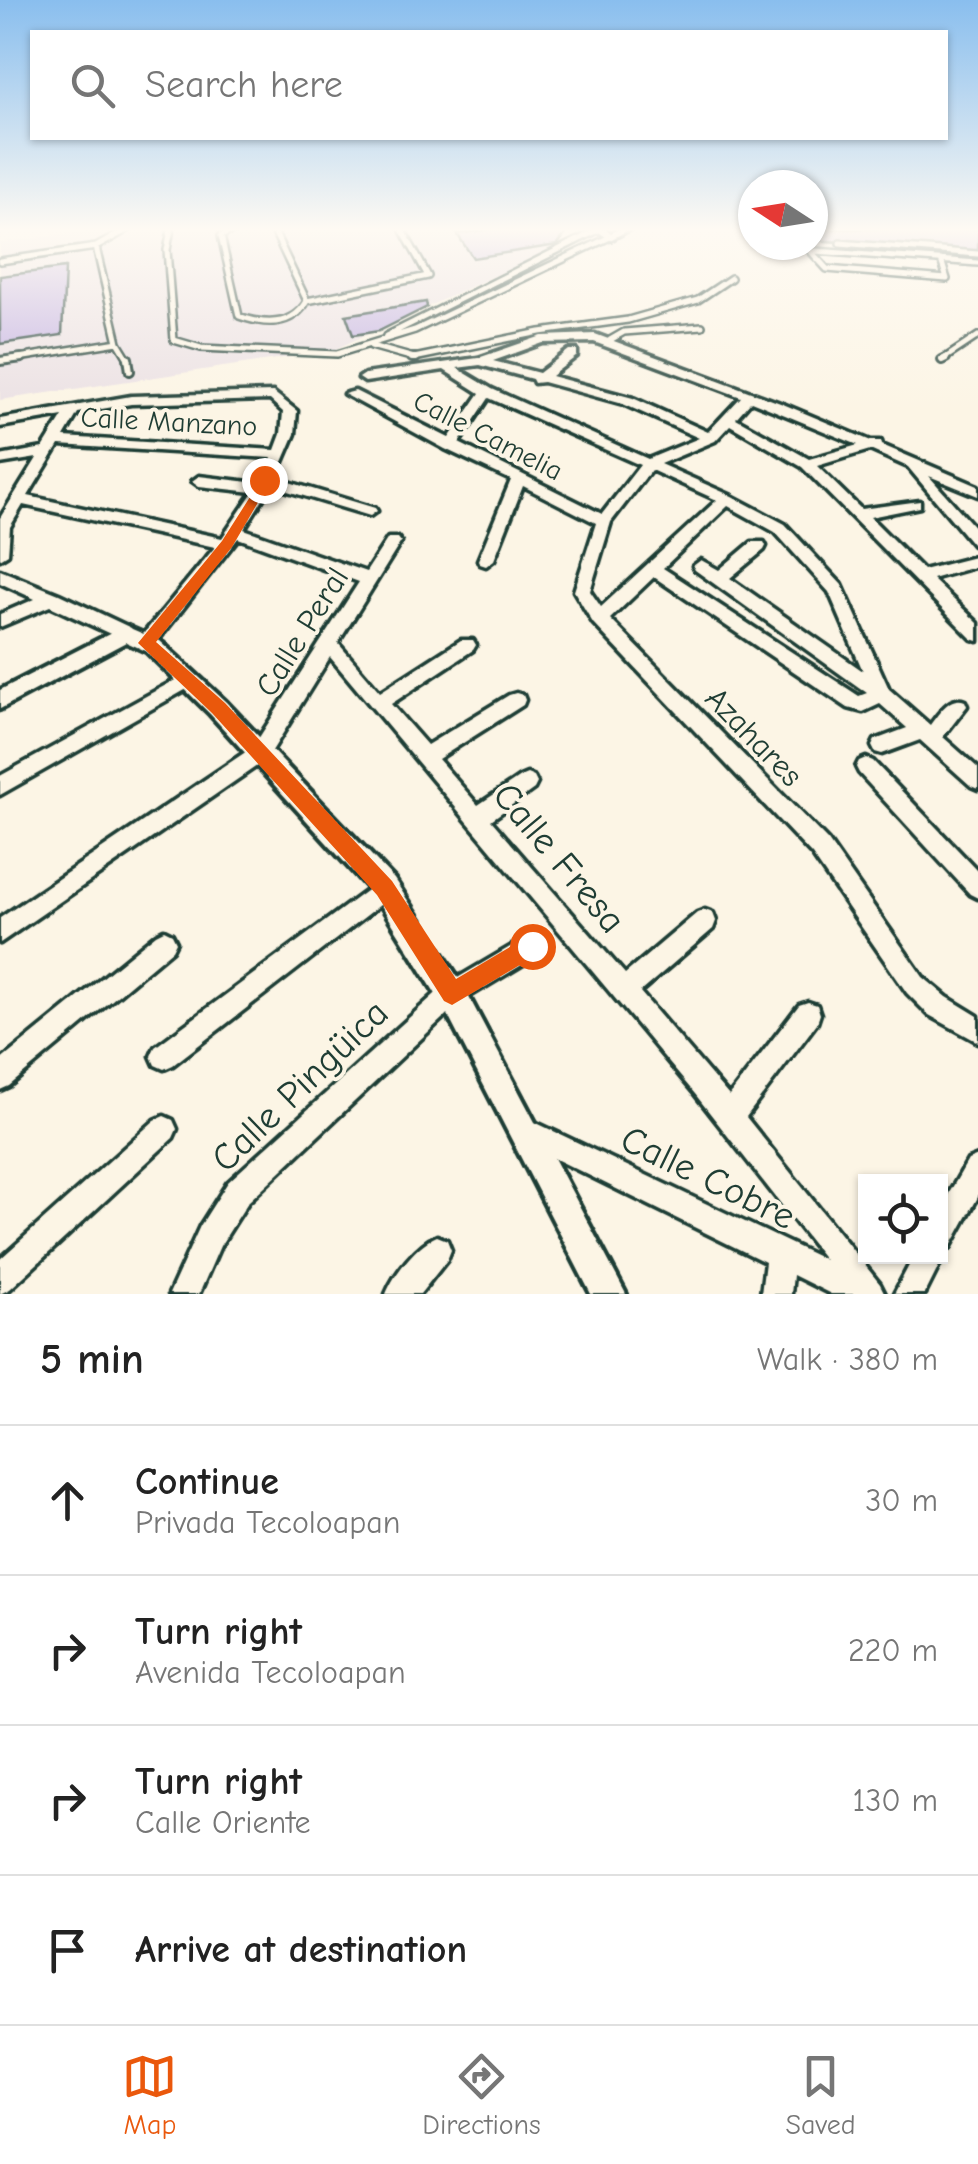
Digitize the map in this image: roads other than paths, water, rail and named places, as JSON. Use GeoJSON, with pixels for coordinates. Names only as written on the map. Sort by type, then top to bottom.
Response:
{"type":"FeatureCollection","features":[{"type":"Feature","properties":{"kind":"street"},"geometry":{"type":"LineString","coordinates":[[365,378],[480,361],[542,340],[610,340],[876,444],[910,464],[978,491]]}},
{"type":"Feature","properties":{"kind":"street"},"geometry":{"type":"LineString","coordinates":[[538,380],[574,352]]}},
{"type":"Feature","properties":{"kind":"street"},"geometry":{"type":"LineString","coordinates":[[480,361],[538,380],[628,400],[710,438]]}},
{"type":"Feature","properties":{"kind":"street"},"geometry":{"type":"LineString","coordinates":[[444,365],[486,392],[727,499],[780,528],[836,589],[882,694]]}},
{"type":"Feature","properties":{"kind":"street"},"geometry":{"type":"LineString","coordinates":[[450,446],[486,392]]}},
{"type":"Feature","properties":{"kind":"street","name":"Calle Camelia"},"geometry":{"type":"LineString","coordinates":[[350,394],[604,521]]}},
{"type":"Feature","properties":{"kind":"street"},"geometry":{"type":"LineString","coordinates":[[0,423],[131,400],[273,396],[290,411],[291,433],[231,538],[136,638],[0,700]]}},
{"type":"Feature","properties":{"kind":"street"},"geometry":{"type":"LineString","coordinates":[[648,464],[710,438],[751,397]]}},
{"type":"Feature","properties":{"kind":"street"},"geometry":{"type":"LineString","coordinates":[[0,554],[2,527],[23,500],[73,410]]}},
{"type":"Feature","properties":{"kind":"street"},"geometry":{"type":"LineString","coordinates":[[729,420],[807,464],[978,634]]}},
{"type":"Feature","properties":{"kind":"street"},"geometry":{"type":"LineString","coordinates":[[807,464],[876,444]]}},
{"type":"Feature","properties":{"kind":"street","name":"Calle Manzano"},"geometry":{"type":"LineString","coordinates":[[0,460],[54,446],[278,454]]}},
{"type":"Feature","properties":{"kind":"street","name":"Azahares"},"geometry":{"type":"LineString","coordinates":[[648,464],[604,521],[582,591],[599,619],[820,848],[915,985],[938,1006],[978,1030]]}},
{"type":"Feature","properties":{"kind":"street"},"geometry":{"type":"LineString","coordinates":[[910,464],[978,540]]}},
{"type":"Feature","properties":{"kind":"street"},"geometry":{"type":"LineString","coordinates":[[199,481],[262,484],[370,511]]}},
{"type":"Feature","properties":{"kind":"street"},"geometry":{"type":"LineString","coordinates":[[486,560],[518,481]]}},
{"type":"Feature","properties":{"kind":"street"},"geometry":{"type":"LineString","coordinates":[[599,619],[727,499]]}},
{"type":"Feature","properties":{"kind":"street"},"geometry":{"type":"LineString","coordinates":[[23,500],[231,538],[370,580]]}},
{"type":"Feature","properties":{"kind":"street"},"geometry":{"type":"LineString","coordinates":[[857,515],[915,504]]}},
{"type":"Feature","properties":{"kind":"street","name":"Calle Peral"},"geometry":{"type":"LineString","coordinates":[[260,754],[394,542]]}},
{"type":"Feature","properties":{"kind":"street"},"geometry":{"type":"LineString","coordinates":[[719,578],[758,546]]}},
{"type":"Feature","properties":{"kind":"street"},"geometry":{"type":"LineString","coordinates":[[920,576],[976,561]]}},
{"type":"Feature","properties":{"kind":"street"},"geometry":{"type":"LineString","coordinates":[[701,566],[882,694],[978,780]]}},
{"type":"Feature","properties":{"kind":"street"},"geometry":{"type":"LineString","coordinates":[[654,570],[854,703],[864,704],[882,694]]}},
{"type":"Feature","properties":{"kind":"street"},"geometry":{"type":"LineString","coordinates":[[0,576],[136,638],[188,680],[384,888],[452,994],[609,1294]]}},
{"type":"Feature","properties":{"kind":"street"},"geometry":{"type":"LineString","coordinates":[[0,621],[53,598]]}},
{"type":"Feature","properties":{"kind":"street"},"geometry":{"type":"LineString","coordinates":[[380,702],[466,645]]}},
{"type":"Feature","properties":{"kind":"street","name":"Calle Fresa"},"geometry":{"type":"LineString","coordinates":[[331,647],[730,1118],[866,1294]]}},
{"type":"Feature","properties":{"kind":"street"},"geometry":{"type":"LineString","coordinates":[[0,786],[188,680]]}},
{"type":"Feature","properties":{"kind":"street"},"geometry":{"type":"LineString","coordinates":[[426,756],[516,700]]}},
{"type":"Feature","properties":{"kind":"street"},"geometry":{"type":"LineString","coordinates":[[882,746],[925,735],[958,706]]}},
{"type":"Feature","properties":{"kind":"street"},"geometry":{"type":"LineString","coordinates":[[0,932],[260,754]]}},
{"type":"Feature","properties":{"kind":"street"},"geometry":{"type":"LineString","coordinates":[[866,768],[978,887]]}},
{"type":"Feature","properties":{"kind":"street"},"geometry":{"type":"LineString","coordinates":[[478,817],[527,783]]}},
{"type":"Feature","properties":{"kind":"street"},"geometry":{"type":"LineString","coordinates":[[164,1056],[384,888]]}},
{"type":"Feature","properties":{"kind":"street"},"geometry":{"type":"LineString","coordinates":[[624,990],[705,921]]}},
{"type":"Feature","properties":{"kind":"street"},"geometry":{"type":"LineString","coordinates":[[0,1077],[164,942]]}},
{"type":"Feature","properties":{"kind":"street","name":"Calle Pingüica"},"geometry":{"type":"LineString","coordinates":[[184,1294],[238,1192],[452,994],[532,946]]}},
{"type":"Feature","properties":{"kind":"street"},"geometry":{"type":"LineString","coordinates":[[730,1118],[808,1014]]}},
{"type":"Feature","properties":{"kind":"street","name":"Calle Cobre"},"geometry":{"type":"LineString","coordinates":[[521,1128],[866,1294]]}},
{"type":"Feature","properties":{"kind":"street"},"geometry":{"type":"LineString","coordinates":[[0,1279],[164,1129]]}},
{"type":"Feature","properties":{"kind":"street"},"geometry":{"type":"LineString","coordinates":[[948,1224],[978,1170]]}},
{"type":"Feature","properties":{"kind":"street"},"geometry":{"type":"LineString","coordinates":[[402,1294],[437,1250]]}},
{"type":"Feature","properties":{"kind":"street"},"geometry":{"type":"LineString","coordinates":[[776,1294],[780,1255]]}},
{"type":"Feature","properties":{"kind":"street"},"geometry":{"type":"LineString","coordinates":[[909,1294],[926,1264]]}},
{"type":"Feature","properties":{"kind":"lane"},"geometry":{"type":"LineString","coordinates":[[106,289],[118,342],[128,356],[130,370]]}},
{"type":"Feature","properties":{"kind":"lane"},"geometry":{"type":"LineString","coordinates":[[170,289],[174,340],[202,348],[313,354],[371,346],[415,330],[492,289]]}},
{"type":"Feature","properties":{"kind":"lane"},"geometry":{"type":"LineString","coordinates":[[233,289],[239,316],[253,322],[282,322],[296,317],[307,302],[366,289]]}},
{"type":"Feature","properties":{"kind":"lane"},"geometry":{"type":"LineString","coordinates":[[301,289],[307,302]]}},
{"type":"Feature","properties":{"kind":"lane"},"geometry":{"type":"LineString","coordinates":[[371,346],[403,325],[477,289]]}},
{"type":"Feature","properties":{"kind":"lane"},"geometry":{"type":"LineString","coordinates":[[371,346],[414,358],[540,332],[628,320],[698,300],[713,289]]}},
{"type":"Feature","properties":{"kind":"lane"},"geometry":{"type":"LineString","coordinates":[[610,340],[624,332],[702,326]]}},
{"type":"Feature","properties":{"kind":"lane"},"geometry":{"type":"LineString","coordinates":[[942,360],[978,336]]}},
{"type":"Feature","properties":{"kind":"lane"},"geometry":{"type":"LineString","coordinates":[[0,361],[118,342]]}}]}
